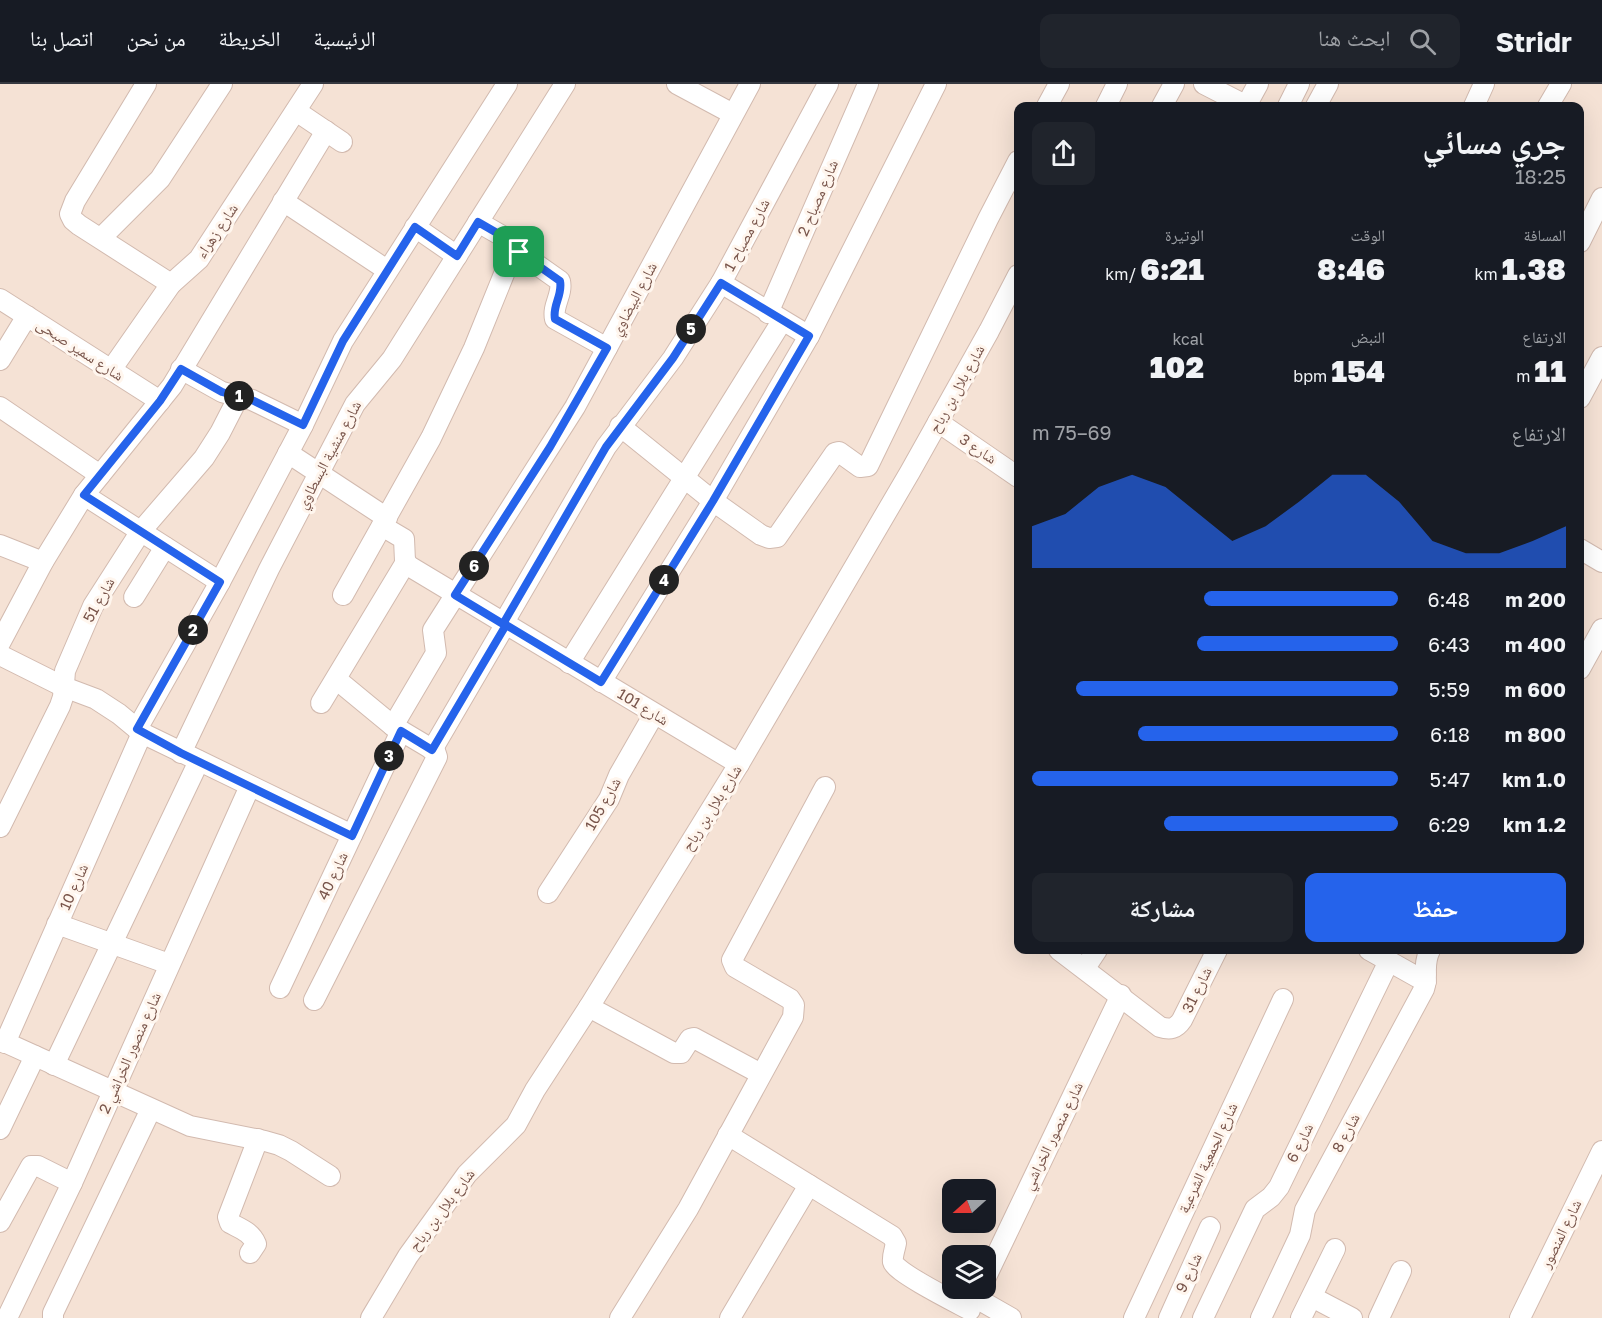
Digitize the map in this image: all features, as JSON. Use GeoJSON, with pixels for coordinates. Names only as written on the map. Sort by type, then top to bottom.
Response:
{"type":"FeatureCollection","features":[{"type":"Feature","properties":{"kind":"street"},"geometry":{"type":"LineString","coordinates":[[146,84],[71,208],[70,214],[73,220],[171,284]]}},
{"type":"Feature","properties":{"kind":"street"},"geometry":{"type":"LineString","coordinates":[[101,238],[160,179],[222,84]]}},
{"type":"Feature","properties":{"kind":"street","name":"شارع زهراء"},"geometry":{"type":"LineString","coordinates":[[111,370],[171,284],[199,259],[313,84]]}},
{"type":"Feature","properties":{"kind":"street","name":"شارع 10"},"geometry":{"type":"LineString","coordinates":[[3,1041],[57,924],[140,731],[303,425],[343,341],[507,84]]}},
{"type":"Feature","properties":{"kind":"street","name":"شارع منشية البسطاوي"},"geometry":{"type":"LineString","coordinates":[[181,753],[269,569],[355,404],[392,358],[565,84]]}},
{"type":"Feature","properties":{"kind":"street"},"geometry":{"type":"LineString","coordinates":[[676,84],[733,114]]}},
{"type":"Feature","properties":{"kind":"street","name":"شارع البيضاوي"},"geometry":{"type":"LineString","coordinates":[[397,729],[436,652],[432,632],[550,447],[607,348],[750,84]]}},
{"type":"Feature","properties":{"kind":"street","name":"شارع مصباح 1"},"geometry":{"type":"LineString","coordinates":[[432,750],[590,472],[620,426],[673,358],[721,283],[828,84]]}},
{"type":"Feature","properties":{"kind":"street","name":"شارع مصباح 2"},"geometry":{"type":"LineString","coordinates":[[569,663],[684,477],[775,317],[868,84]]}},
{"type":"Feature","properties":{"kind":"street"},"geometry":{"type":"LineString","coordinates":[[601,682],[713,501],[809,336],[936,84]]}},
{"type":"Feature","properties":{"kind":"street"},"geometry":{"type":"LineString","coordinates":[[1049,102],[1059,84]]}},
{"type":"Feature","properties":{"kind":"street"},"geometry":{"type":"LineString","coordinates":[[1108,102],[1117,84]]}},
{"type":"Feature","properties":{"kind":"street"},"geometry":{"type":"LineString","coordinates":[[1164,102],[1174,84]]}},
{"type":"Feature","properties":{"kind":"street"},"geometry":{"type":"LineString","coordinates":[[1204,84],[1238,102]]}},
{"type":"Feature","properties":{"kind":"street"},"geometry":{"type":"LineString","coordinates":[[1248,102],[1258,84]]}},
{"type":"Feature","properties":{"kind":"street"},"geometry":{"type":"LineString","coordinates":[[1290,102],[1299,84]]}},
{"type":"Feature","properties":{"kind":"street"},"geometry":{"type":"LineString","coordinates":[[1318,102],[1328,84]]}},
{"type":"Feature","properties":{"kind":"street"},"geometry":{"type":"LineString","coordinates":[[1476,102],[1484,84]]}},
{"type":"Feature","properties":{"kind":"street"},"geometry":{"type":"LineString","coordinates":[[1550,102],[1561,84]]}},
{"type":"Feature","properties":{"kind":"street"},"geometry":{"type":"LineString","coordinates":[[0,643],[43,562],[84,495],[160,401],[283,201],[334,137],[296,111]]}},
{"type":"Feature","properties":{"kind":"street"},"geometry":{"type":"LineString","coordinates":[[620,426],[713,501],[761,535],[769,538],[777,537],[784,531],[835,453],[839,453],[860,468],[868,466],[1014,169]]}},
{"type":"Feature","properties":{"kind":"street"},"geometry":{"type":"LineString","coordinates":[[1584,234],[1602,198]]}},
{"type":"Feature","properties":{"kind":"street"},"geometry":{"type":"LineString","coordinates":[[283,201],[387,270]]}},
{"type":"Feature","properties":{"kind":"street"},"geometry":{"type":"LineString","coordinates":[[478,222],[504,237],[515,248],[560,281],[561,291],[554,311],[555,319],[607,348]]}},
{"type":"Feature","properties":{"kind":"street"},"geometry":{"type":"LineString","coordinates":[[415,227],[457,256]]}},
{"type":"Feature","properties":{"kind":"street"},"geometry":{"type":"LineString","coordinates":[[343,595],[431,438],[464,368],[515,248]]}},
{"type":"Feature","properties":{"kind":"street","name":"شارع بلال بن رباح"},"geometry":{"type":"LineString","coordinates":[[371,1318],[408,1256],[467,1174],[516,1125],[535,1090],[739,764],[938,422],[1014,282]]}},
{"type":"Feature","properties":{"kind":"street"},"geometry":{"type":"LineString","coordinates":[[721,283],[809,336]]}},
{"type":"Feature","properties":{"kind":"street","name":"شارع سمير صبحى"},"geometry":{"type":"LineString","coordinates":[[0,299],[160,401]]}},
{"type":"Feature","properties":{"kind":"street"},"geometry":{"type":"LineString","coordinates":[[0,360],[27,316]]}},
{"type":"Feature","properties":{"kind":"street"},"geometry":{"type":"LineString","coordinates":[[1584,391],[1602,357]]}},
{"type":"Feature","properties":{"kind":"street"},"geometry":{"type":"LineString","coordinates":[[181,369],[222,392],[252,400],[303,425]]}},
{"type":"Feature","properties":{"kind":"street","name":"شارع 51"},"geometry":{"type":"LineString","coordinates":[[0,827],[60,706],[65,671],[93,606],[141,531],[204,458],[239,396]]}},
{"type":"Feature","properties":{"kind":"street"},"geometry":{"type":"LineString","coordinates":[[0,407],[100,475]]}},
{"type":"Feature","properties":{"kind":"street","name":"شارع 3"},"geometry":{"type":"LineString","coordinates":[[938,422],[1014,474]]}},
{"type":"Feature","properties":{"kind":"street"},"geometry":{"type":"LineString","coordinates":[[288,453],[385,522],[404,539],[406,562],[321,703]]}},
{"type":"Feature","properties":{"kind":"street"},"geometry":{"type":"LineString","coordinates":[[84,495],[220,582]]}},
{"type":"Feature","properties":{"kind":"street"},"geometry":{"type":"LineString","coordinates":[[0,545],[43,562]]}},
{"type":"Feature","properties":{"kind":"street"},"geometry":{"type":"LineString","coordinates":[[134,597],[165,547]]}},
{"type":"Feature","properties":{"kind":"street"},"geometry":{"type":"LineString","coordinates":[[1584,551],[1602,562]]}},
{"type":"Feature","properties":{"kind":"street","name":"شارع 101"},"geometry":{"type":"LineString","coordinates":[[406,562],[455,595],[739,764]]}},
{"type":"Feature","properties":{"kind":"street"},"geometry":{"type":"LineString","coordinates":[[1584,662],[1602,629]]}},
{"type":"Feature","properties":{"kind":"street"},"geometry":{"type":"LineString","coordinates":[[0,655],[64,687],[96,699],[140,731],[181,753],[352,836]]}},
{"type":"Feature","properties":{"kind":"street"},"geometry":{"type":"LineString","coordinates":[[314,1000],[436,759],[436,754],[432,750],[397,729],[336,679]]}},
{"type":"Feature","properties":{"kind":"street","name":"شارع 105"},"geometry":{"type":"LineString","coordinates":[[548,894],[609,799],[619,775],[654,714]]}},
{"type":"Feature","properties":{"kind":"street","name":"شارع 40"},"geometry":{"type":"LineString","coordinates":[[280,988],[352,836],[397,729]]}},
{"type":"Feature","properties":{"kind":"street"},"geometry":{"type":"LineString","coordinates":[[54,1065],[199,761]]}},
{"type":"Feature","properties":{"kind":"street","name":"شارع منصور الخراشي 2"},"geometry":{"type":"LineString","coordinates":[[7,1318],[72,1183],[250,786]]}},
{"type":"Feature","properties":{"kind":"street"},"geometry":{"type":"LineString","coordinates":[[620,1318],[688,1209],[793,1017],[794,1005],[783,994],[735,968],[732,960],[825,787]]}},
{"type":"Feature","properties":{"kind":"street"},"geometry":{"type":"LineString","coordinates":[[57,924],[170,964]]}},
{"type":"Feature","properties":{"kind":"street"},"geometry":{"type":"LineString","coordinates":[[1065,954],[1121,995]]}},
{"type":"Feature","properties":{"kind":"street"},"geometry":{"type":"LineString","coordinates":[[1085,968],[1094,954]]}},
{"type":"Feature","properties":{"kind":"street","name":"شارع 31"},"geometry":{"type":"LineString","coordinates":[[1121,995],[1160,1027],[1173,1028],[1182,1020],[1215,954]]}},
{"type":"Feature","properties":{"kind":"street"},"geometry":{"type":"LineString","coordinates":[[1376,954],[1426,982]]}},
{"type":"Feature","properties":{"kind":"street","name":"شارع 8"},"geometry":{"type":"LineString","coordinates":[[1261,1318],[1300,1235],[1305,1210],[1426,982],[1425,961],[1428,954]]}},
{"type":"Feature","properties":{"kind":"street","name":"شارع 6"},"geometry":{"type":"LineString","coordinates":[[1203,1318],[1256,1209],[1279,1187],[1389,961]]}},
{"type":"Feature","properties":{"kind":"street","name":"شارع منصور الخراشي"},"geometry":{"type":"LineString","coordinates":[[996,1256],[1121,995]]}},
{"type":"Feature","properties":{"kind":"street","name":"شارع الجمعية الشرعية"},"geometry":{"type":"LineString","coordinates":[[1134,1318],[1283,999]]}},
{"type":"Feature","properties":{"kind":"street"},"geometry":{"type":"LineString","coordinates":[[589,1007],[674,1053],[681,1053],[690,1039],[694,1038],[761,1074]]}},
{"type":"Feature","properties":{"kind":"street"},"geometry":{"type":"LineString","coordinates":[[3,1041],[190,1126],[258,1139],[291,1151],[330,1176]]}},
{"type":"Feature","properties":{"kind":"street"},"geometry":{"type":"LineString","coordinates":[[0,1129],[35,1056]]}},
{"type":"Feature","properties":{"kind":"street"},"geometry":{"type":"LineString","coordinates":[[53,1318],[53,1313],[151,1109]]}},
{"type":"Feature","properties":{"kind":"street"},"geometry":{"type":"LineString","coordinates":[[728,1136],[892,1236],[896,1243],[892,1259],[895,1267],[909,1277],[1011,1318]]}},
{"type":"Feature","properties":{"kind":"street"},"geometry":{"type":"LineString","coordinates":[[250,1253],[255,1244],[253,1237],[230,1224],[228,1217],[258,1139]]}},
{"type":"Feature","properties":{"kind":"street","name":"شارع المنصور"},"geometry":{"type":"LineString","coordinates":[[1520,1318],[1602,1151]]}},
{"type":"Feature","properties":{"kind":"street"},"geometry":{"type":"LineString","coordinates":[[0,1222],[31,1166],[38,1166],[72,1183]]}},
{"type":"Feature","properties":{"kind":"street"},"geometry":{"type":"LineString","coordinates":[[730,1318],[809,1185]]}},
{"type":"Feature","properties":{"kind":"street","name":"شارع 9"},"geometry":{"type":"LineString","coordinates":[[1169,1318],[1210,1227]]}},
{"type":"Feature","properties":{"kind":"street"},"geometry":{"type":"LineString","coordinates":[[1301,1318],[1335,1249]]}},
{"type":"Feature","properties":{"kind":"street"},"geometry":{"type":"LineString","coordinates":[[1379,1318],[1401,1271]]}},
{"type":"Feature","properties":{"kind":"street"},"geometry":{"type":"LineString","coordinates":[[1312,1297],[1352,1318]]}},
{"type":"Feature","properties":{"kind":"shaded area"},"geometry":{"type":"Polygon","coordinates":[[[0,84],[1602,84],[1602,1318],[0,1318],[0,84]]]}},
{"type":"Feature","properties":{"kind":"route"},"geometry":{"type":"LineString","coordinates":[[478,222],[504,237],[519,252],[560,281],[561,291],[553,315],[555,319],[607,348],[575,407],[455,595],[503,624],[590,472],[620,426],[673,358],[721,283],[809,336],[713,501],[601,682],[506,625],[432,750],[401,731],[352,836],[181,753],[137,729],[220,582],[84,495],[172,386],[181,369],[222,392],[246,397],[303,425],[343,341],[415,227],[457,256],[478,222]]}}]}
